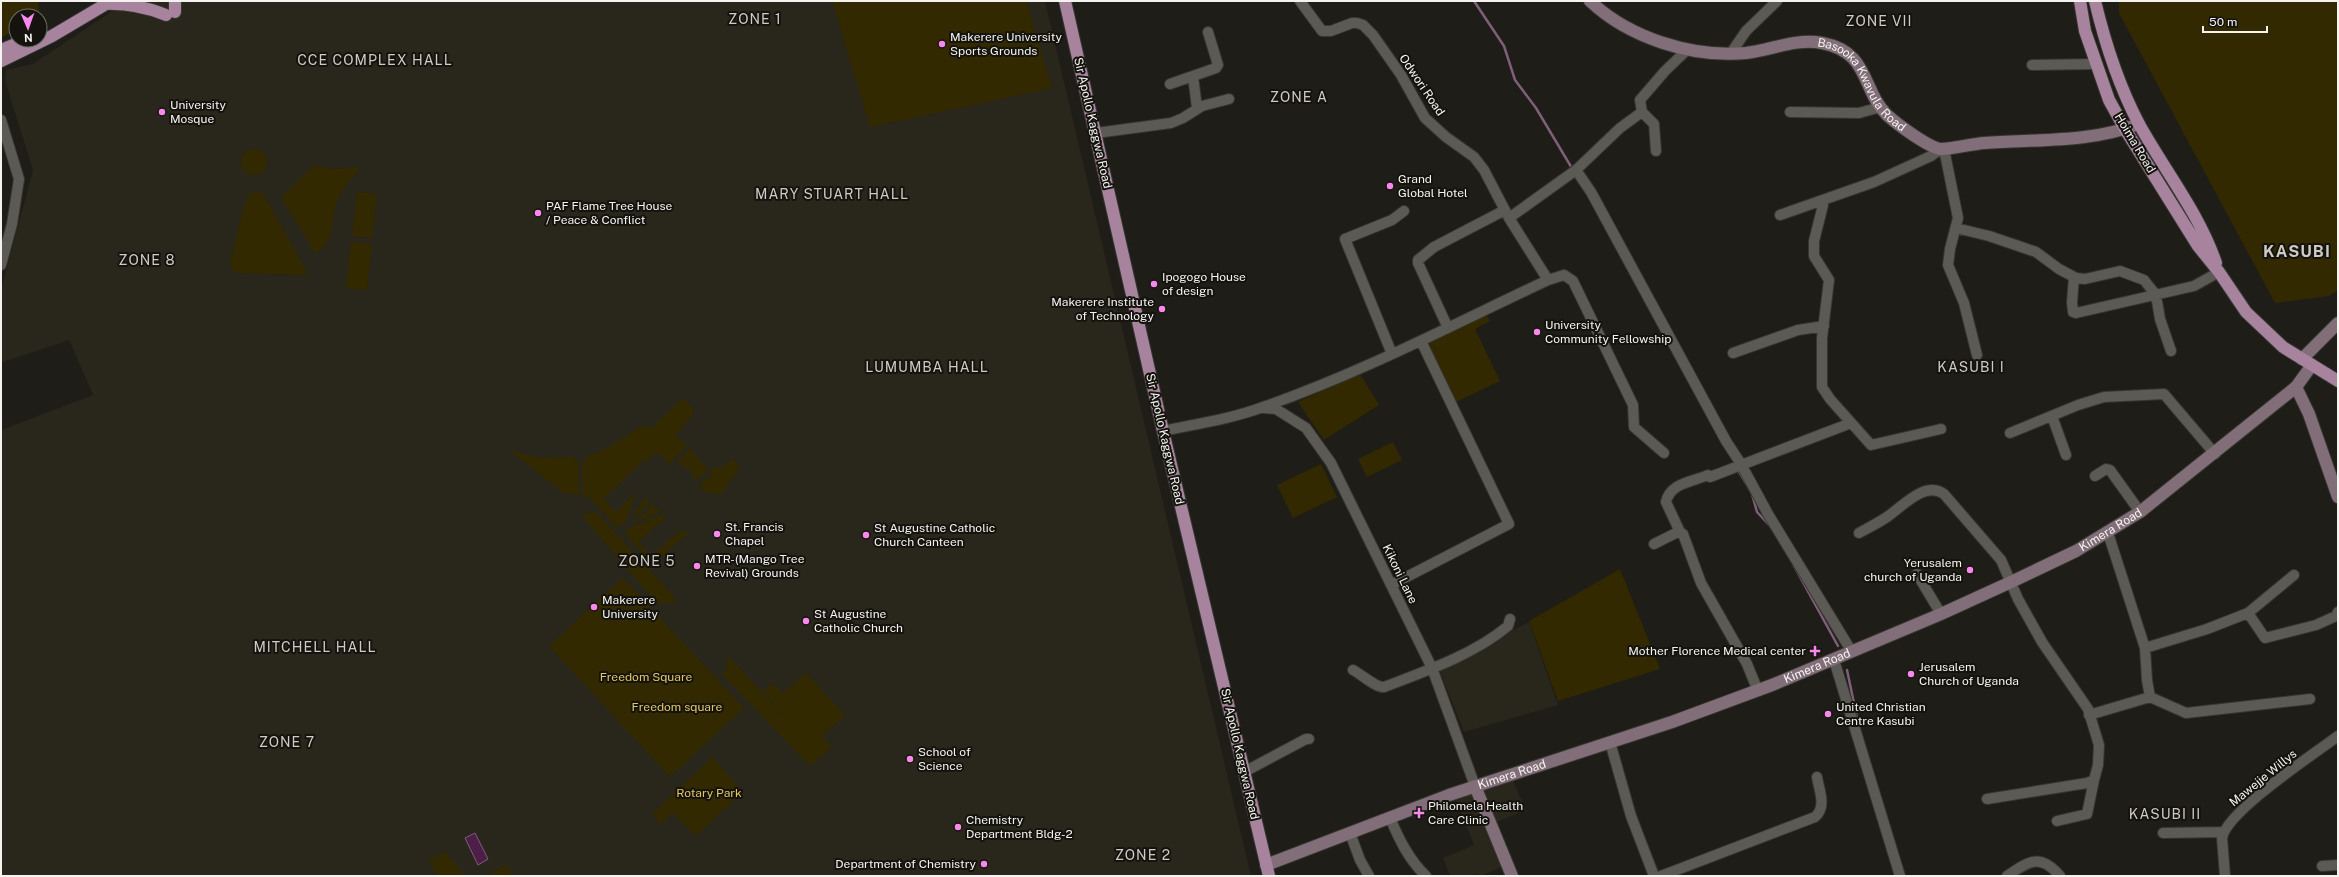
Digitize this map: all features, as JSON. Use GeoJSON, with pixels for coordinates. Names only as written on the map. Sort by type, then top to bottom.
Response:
{"type":"FeatureCollection","features":[{"type":"Feature","properties":{"kind":"main road","name":"Sir Apollo Kaggwa Road"},"geometry":{"type":"LineString","coordinates":[[1065,1],[1163,431],[1267,870]]}},
{"type":"Feature","properties":{"kind":"main road","name":"Hoima Road"},"geometry":{"type":"LineString","coordinates":[[2080,1],[2085,31],[2095,64],[2109,100],[2125,129],[2198,246],[2220,272],[2246,312],[2283,347],[2338,381]]}},
{"type":"Feature","properties":{"kind":"main road","name":"Hoima Road"},"geometry":{"type":"LineString","coordinates":[[2095,1],[2101,26],[2119,81],[2139,124],[2209,240],[2220,272]]}},
{"type":"Feature","properties":{"kind":"main road"},"geometry":{"type":"LineString","coordinates":[[48,29],[104,2],[172,9]]}},
{"type":"Feature","properties":{"kind":"main road"},"geometry":{"type":"LineString","coordinates":[[1,61],[52,36],[104,2]]}},
{"type":"Feature","properties":{"kind":"street","name":"Odwori Road"},"geometry":{"type":"LineString","coordinates":[[1300,1],[1322,31],[1331,31],[1352,23],[1357,23],[1363,25],[1373,35],[1401,75],[1425,118],[1446,137],[1474,157],[1548,280]]}},
{"type":"Feature","properties":{"kind":"street","name":"Basooka Kwavula Road"},"geometry":{"type":"LineString","coordinates":[[1590,1],[1605,16],[1639,34],[1688,50],[1731,53],[1763,50],[1807,41],[1823,43],[1838,48],[1856,61],[1881,107],[1912,134],[1942,149]]}},
{"type":"Feature","properties":{"kind":"street"},"geometry":{"type":"LineString","coordinates":[[1731,53],[1746,31],[1777,1]]}},
{"type":"Feature","properties":{"kind":"street"},"geometry":{"type":"LineString","coordinates":[[1170,84],[1216,68],[1218,65],[1208,32]]}},
{"type":"Feature","properties":{"kind":"street"},"geometry":{"type":"LineString","coordinates":[[1656,151],[1654,124],[1642,112],[1640,100],[1664,71],[1688,50]]}},
{"type":"Feature","properties":{"kind":"street"},"geometry":{"type":"LineString","coordinates":[[2032,65],[2095,64]]}},
{"type":"Feature","properties":{"kind":"street"},"geometry":{"type":"LineString","coordinates":[[1193,76],[1196,108]]}},
{"type":"Feature","properties":{"kind":"street"},"geometry":{"type":"LineString","coordinates":[[1096,133],[1171,123],[1183,118],[1196,108],[1229,99]]}},
{"type":"Feature","properties":{"kind":"street"},"geometry":{"type":"LineString","coordinates":[[1790,112],[1858,114],[1881,107]]}},
{"type":"Feature","properties":{"kind":"street"},"geometry":{"type":"LineString","coordinates":[[1448,328],[1418,263],[1418,260],[1434,247],[1507,214],[1576,170],[1620,128],[1642,112]]}},
{"type":"Feature","properties":{"kind":"street"},"geometry":{"type":"LineString","coordinates":[[1,120],[19,179],[12,224],[1,265]]}},
{"type":"Feature","properties":{"kind":"street"},"geometry":{"type":"LineString","coordinates":[[1780,215],[1824,201],[1874,182],[1931,156],[1942,149],[1985,143],[2084,137],[2125,129],[2139,124]]}},
{"type":"Feature","properties":{"kind":"street"},"geometry":{"type":"LineString","coordinates":[[1942,149],[1958,218],[1948,265],[1964,303],[1977,355]]}},
{"type":"Feature","properties":{"kind":"street"},"geometry":{"type":"LineString","coordinates":[[1576,170],[1591,192],[1726,441],[1741,464],[1768,514],[1852,652]]}},
{"type":"Feature","properties":{"kind":"street"},"geometry":{"type":"LineString","coordinates":[[1824,201],[1814,241],[1814,256],[1829,280],[1824,326],[1822,387],[1830,399],[1868,443],[1875,446],[1941,429]]}},
{"type":"Feature","properties":{"kind":"street"},"geometry":{"type":"LineString","coordinates":[[1392,354],[1345,239],[1392,220],[1404,210]]}},
{"type":"Feature","properties":{"kind":"street"},"geometry":{"type":"LineString","coordinates":[[1956,228],[1990,236],[2036,252],[2074,277],[2085,279],[2120,271],[2144,280],[2156,295],[2160,319],[2170,351]]}},
{"type":"Feature","properties":{"kind":"street"},"geometry":{"type":"LineString","coordinates":[[2074,277],[2072,309],[2076,313],[2194,286],[2220,272]]}},
{"type":"Feature","properties":{"kind":"street"},"geometry":{"type":"LineString","coordinates":[[1163,431],[1262,408],[1392,354],[1559,276],[1571,278],[1633,405],[1634,427],[1664,453]]}},
{"type":"Feature","properties":{"kind":"street","name":"Kimera Road"},"geometry":{"type":"LineString","coordinates":[[1267,870],[1350,833],[1475,786],[1610,742],[1758,690],[1834,660],[2011,582],[2108,533],[2140,512],[2215,454],[2296,387],[2307,362],[2338,323]]}},
{"type":"Feature","properties":{"kind":"street"},"geometry":{"type":"LineString","coordinates":[[1733,353],[1798,330],[1824,326]]}},
{"type":"Feature","properties":{"kind":"street"},"geometry":{"type":"LineString","coordinates":[[1391,585],[1509,524],[1421,341]]}},
{"type":"Feature","properties":{"kind":"street"},"geometry":{"type":"LineString","coordinates":[[2296,387],[2309,414],[2338,497]]}},
{"type":"Feature","properties":{"kind":"street"},"geometry":{"type":"LineString","coordinates":[[2010,433],[2104,397],[2164,394],[2215,454]]}},
{"type":"Feature","properties":{"kind":"street","name":"Kikoni Lane"},"geometry":{"type":"LineString","coordinates":[[1262,408],[1276,409],[1290,416],[1313,436],[1331,463],[1432,668],[1475,786]]}},
{"type":"Feature","properties":{"kind":"street"},"geometry":{"type":"LineString","coordinates":[[2052,416],[2066,455]]}},
{"type":"Feature","properties":{"kind":"street"},"geometry":{"type":"LineString","coordinates":[[1758,690],[1747,664],[1706,593],[1686,539],[1680,532],[1666,502],[1672,489],[1683,483],[1708,475],[1710,477],[1851,423]]}},
{"type":"Feature","properties":{"kind":"street"},"geometry":{"type":"LineString","coordinates":[[2095,476],[2106,469],[2110,470],[2140,512]]}},
{"type":"Feature","properties":{"kind":"street"},"geometry":{"type":"LineString","coordinates":[[1859,533],[1887,516],[1908,500],[1928,490],[1940,490],[2000,560],[2018,599],[2042,642],[2084,702],[2099,745],[2098,765],[2087,814],[2057,821]]}},
{"type":"Feature","properties":{"kind":"street"},"geometry":{"type":"LineString","coordinates":[[1654,544],[1680,532]]}},
{"type":"Feature","properties":{"kind":"street"},"geometry":{"type":"LineString","coordinates":[[2108,533],[2145,648],[2147,680],[2150,697]]}},
{"type":"Feature","properties":{"kind":"street"},"geometry":{"type":"LineString","coordinates":[[1917,574],[1941,614]]}},
{"type":"Feature","properties":{"kind":"street"},"geometry":{"type":"LineString","coordinates":[[2145,648],[2207,629],[2248,613],[2294,575]]}},
{"type":"Feature","properties":{"kind":"street"},"geometry":{"type":"LineString","coordinates":[[2248,613],[2265,638],[2316,624],[2336,616],[2338,612]]}},
{"type":"Feature","properties":{"kind":"street"},"geometry":{"type":"LineString","coordinates":[[1353,670],[1381,687],[1432,668],[1506,628],[1510,619]]}},
{"type":"Feature","properties":{"kind":"street"},"geometry":{"type":"LineString","coordinates":[[1834,660],[1900,876]]}},
{"type":"Feature","properties":{"kind":"street"},"geometry":{"type":"LineString","coordinates":[[2089,715],[2150,697],[2186,713],[2310,698]]}},
{"type":"Feature","properties":{"kind":"street","name":"Mawejje Willys"},"geometry":{"type":"LineString","coordinates":[[2223,832],[2232,821],[2259,795],[2338,736]]}},
{"type":"Feature","properties":{"kind":"street"},"geometry":{"type":"LineString","coordinates":[[1244,772],[1306,739],[1309,739]]}},
{"type":"Feature","properties":{"kind":"street"},"geometry":{"type":"LineString","coordinates":[[1610,742],[1632,816],[1654,876]]}},
{"type":"Feature","properties":{"kind":"street"},"geometry":{"type":"LineString","coordinates":[[1661,876],[1815,817],[1820,813],[1822,807],[1817,777]]}},
{"type":"Feature","properties":{"kind":"street"},"geometry":{"type":"LineString","coordinates":[[1987,799],[2087,783],[2094,780]]}},
{"type":"Feature","properties":{"kind":"street"},"geometry":{"type":"LineString","coordinates":[[1475,786],[1512,876]]}},
{"type":"Feature","properties":{"kind":"street"},"geometry":{"type":"LineString","coordinates":[[1390,818],[1399,840],[1416,866],[1426,876]]}},
{"type":"Feature","properties":{"kind":"street"},"geometry":{"type":"LineString","coordinates":[[2163,833],[2223,832],[2225,876]]}},
{"type":"Feature","properties":{"kind":"street"},"geometry":{"type":"LineString","coordinates":[[1350,833],[1360,860],[1369,876]]}},
{"type":"Feature","properties":{"kind":"street"},"geometry":{"type":"LineString","coordinates":[[2007,876],[2020,868],[2040,862],[2050,865],[2060,876]]}},
{"type":"Feature","properties":{"kind":"street"},"geometry":{"type":"LineString","coordinates":[[2322,866],[2338,865]]}},
{"type":"Feature","properties":{"kind":"shaded area","name":"Makerere University"},"geometry":{"type":"Polygon","coordinates":[[[127,1],[1045,1],[1251,876],[1,876],[1,430],[93,395],[69,340],[1,363],[1,290],[33,170],[5,81],[6,70],[33,64],[127,1]]]}},
{"type":"Feature","properties":{"kind":"shaded area"},"geometry":{"type":"Polygon","coordinates":[[[1529,622],[1558,705],[1464,732],[1439,669],[1529,622]]]}},
{"type":"Feature","properties":{"kind":"shaded area"},"geometry":{"type":"Polygon","coordinates":[[[1511,776],[1526,810],[1494,823],[1478,787],[1511,776]]]}},
{"type":"Feature","properties":{"kind":"shaded area"},"geometry":{"type":"Polygon","coordinates":[[[1470,789],[1504,866],[1481,876],[1477,874],[1471,876],[1450,876],[1443,858],[1474,845],[1454,796],[1470,789]]]}},
{"type":"Feature","properties":{"kind":"shaded area"},"geometry":{"type":"Polygon","coordinates":[[[475,833],[488,859],[478,865],[465,838],[475,833]]]}},
{"type":"Feature","properties":{"kind":"green space"},"geometry":{"type":"Polygon","coordinates":[[[1,1],[38,1],[39,8],[8,8],[8,34],[1,38],[1,1]]]}},
{"type":"Feature","properties":{"kind":"green space","name":"Makerere University Sports Grounds"},"geometry":{"type":"Polygon","coordinates":[[[832,1],[1026,1],[1052,88],[870,127],[832,1]]]}},
{"type":"Feature","properties":{"kind":"green space"},"geometry":{"type":"Polygon","coordinates":[[[2119,1],[2338,1],[2338,290],[2329,296],[2275,303],[2119,13],[2119,1]]]}},
{"type":"Feature","properties":{"kind":"green space"},"geometry":{"type":"Polygon","coordinates":[[[254,149],[263,153],[267,162],[263,171],[254,175],[245,171],[241,162],[245,153],[254,149]]]}},
{"type":"Feature","properties":{"kind":"green space"},"geometry":{"type":"Polygon","coordinates":[[[313,166],[336,169],[360,167],[342,192],[337,202],[327,243],[322,249],[315,253],[281,197],[313,166]]]}},
{"type":"Feature","properties":{"kind":"green space"},"geometry":{"type":"Polygon","coordinates":[[[258,191],[263,193],[306,270],[306,275],[237,273],[233,271],[230,264],[242,212],[249,194],[258,191]]]}},
{"type":"Feature","properties":{"kind":"green space"},"geometry":{"type":"Polygon","coordinates":[[[357,192],[377,194],[372,238],[352,236],[357,192]]]}},
{"type":"Feature","properties":{"kind":"green space"},"geometry":{"type":"Polygon","coordinates":[[[351,242],[372,244],[367,290],[346,288],[351,242]]]}},
{"type":"Feature","properties":{"kind":"green space"},"geometry":{"type":"Polygon","coordinates":[[[1487,315],[1490,321],[1475,329],[1500,381],[1456,402],[1428,342],[1487,315]]]}},
{"type":"Feature","properties":{"kind":"green space"},"geometry":{"type":"Polygon","coordinates":[[[1360,374],[1379,405],[1324,440],[1298,402],[1360,374]]]}},
{"type":"Feature","properties":{"kind":"green space"},"geometry":{"type":"Polygon","coordinates":[[[682,398],[694,409],[692,416],[675,435],[687,446],[669,464],[657,452],[646,462],[644,460],[604,499],[616,512],[638,491],[625,522],[617,528],[590,498],[583,496],[582,465],[586,457],[605,449],[640,427],[653,427],[682,398]]]}},
{"type":"Feature","properties":{"kind":"green space"},"geometry":{"type":"Polygon","coordinates":[[[1393,442],[1402,460],[1367,477],[1358,459],[1393,442]]]}},
{"type":"Feature","properties":{"kind":"green space"},"geometry":{"type":"Polygon","coordinates":[[[690,448],[709,471],[695,480],[690,470],[677,463],[690,448]]]}},
{"type":"Feature","properties":{"kind":"green space"},"geometry":{"type":"Polygon","coordinates":[[[509,450],[541,458],[573,457],[579,463],[579,495],[564,493],[509,450]]]}},
{"type":"Feature","properties":{"kind":"green space"},"geometry":{"type":"Polygon","coordinates":[[[732,459],[740,467],[721,495],[704,491],[699,485],[710,476],[713,468],[723,467],[732,459]]]}},
{"type":"Feature","properties":{"kind":"green space"},"geometry":{"type":"Polygon","coordinates":[[[1321,464],[1337,497],[1293,518],[1277,485],[1321,464]]]}},
{"type":"Feature","properties":{"kind":"green space"},"geometry":{"type":"Polygon","coordinates":[[[645,497],[651,503],[631,520],[645,497]]]}},
{"type":"Feature","properties":{"kind":"green space"},"geometry":{"type":"Polygon","coordinates":[[[653,505],[661,512],[634,522],[653,505]]]}},
{"type":"Feature","properties":{"kind":"green space"},"geometry":{"type":"Polygon","coordinates":[[[596,512],[677,600],[671,603],[657,603],[581,515],[596,512]]]}},
{"type":"Feature","properties":{"kind":"green space"},"geometry":{"type":"Polygon","coordinates":[[[664,514],[666,517],[639,542],[651,556],[680,531],[689,532],[653,565],[625,534],[629,528],[664,514]]]}},
{"type":"Feature","properties":{"kind":"green space"},"geometry":{"type":"Polygon","coordinates":[[[1620,569],[1660,669],[1558,701],[1529,621],[1620,569]]]}},
{"type":"Feature","properties":{"kind":"green space","name":"Freedom Square"},"geometry":{"type":"Polygon","coordinates":[[[623,578],[744,708],[670,777],[549,646],[623,578]]]}},
{"type":"Feature","properties":{"kind":"green space"},"geometry":{"type":"Polygon","coordinates":[[[728,656],[789,721],[763,691],[773,683],[783,693],[806,673],[845,715],[822,736],[832,747],[810,766],[721,673],[726,671],[728,656]]]}},
{"type":"Feature","properties":{"kind":"green space","name":"Rotary Park"},"geometry":{"type":"Polygon","coordinates":[[[713,757],[743,792],[696,836],[673,813],[660,824],[652,814],[713,757]]]}},
{"type":"Feature","properties":{"kind":"green space"},"geometry":{"type":"Polygon","coordinates":[[[445,852],[464,874],[469,876],[437,876],[428,860],[445,852]]]}},
{"type":"Feature","properties":{"kind":"green space"},"geometry":{"type":"Polygon","coordinates":[[[507,865],[513,876],[486,876],[507,865]]]}},
{"type":"Feature","properties":{"kind":"waterway"},"geometry":{"type":"LineString","coordinates":[[1474,1],[1504,46],[1515,80],[1536,108],[1573,170]]}},
{"type":"Feature","properties":{"kind":"waterway"},"geometry":{"type":"LineString","coordinates":[[1738,470],[1750,490]]}},
{"type":"Feature","properties":{"kind":"waterway"},"geometry":{"type":"LineString","coordinates":[[1752,494],[1757,512],[1771,527]]}},
{"type":"Feature","properties":{"kind":"waterway"},"geometry":{"type":"LineString","coordinates":[[1794,566],[1838,646]]}},
{"type":"Feature","properties":{"kind":"waterway"},"geometry":{"type":"LineString","coordinates":[[1847,670],[1859,727]]}},
{"type":"Feature","properties":{"kind":"place","name":"Makerere University Sports Grounds"},"geometry":{"type":"Point","coordinates":[942,44]}},
{"type":"Feature","properties":{"kind":"place","name":"University Mosque"},"geometry":{"type":"Point","coordinates":[162,112]}},
{"type":"Feature","properties":{"kind":"place","name":"Grand Global Hotel"},"geometry":{"type":"Point","coordinates":[1390,186]}},
{"type":"Feature","properties":{"kind":"place","name":"PAF Flame Tree House / Peace & Conflict"},"geometry":{"type":"Point","coordinates":[538,213]}},
{"type":"Feature","properties":{"kind":"place","name":"Ipogogo House of design"},"geometry":{"type":"Point","coordinates":[1154,284]}},
{"type":"Feature","properties":{"kind":"place","name":"Makerere Institute of Technology"},"geometry":{"type":"Point","coordinates":[1162,309]}},
{"type":"Feature","properties":{"kind":"place","name":"University Community Fellowship"},"geometry":{"type":"Point","coordinates":[1537,332]}},
{"type":"Feature","properties":{"kind":"place","name":"St. Francis Chapel"},"geometry":{"type":"Point","coordinates":[717,534]}},
{"type":"Feature","properties":{"kind":"place","name":"St Augustine Catholic Church Canteen"},"geometry":{"type":"Point","coordinates":[866,535]}},
{"type":"Feature","properties":{"kind":"place","name":"MTR-(Mango Tree Revival) Grounds"},"geometry":{"type":"Point","coordinates":[697,566]}},
{"type":"Feature","properties":{"kind":"place","name":"Yerusalem church of Uganda"},"geometry":{"type":"Point","coordinates":[1970,570]}},
{"type":"Feature","properties":{"kind":"place","name":"Makerere University"},"geometry":{"type":"Point","coordinates":[594,607]}},
{"type":"Feature","properties":{"kind":"place","name":"St Augustine Catholic Church"},"geometry":{"type":"Point","coordinates":[806,621]}},
{"type":"Feature","properties":{"kind":"place","name":"Mother Florence Medical center"},"geometry":{"type":"Point","coordinates":[1815,651]}},
{"type":"Feature","properties":{"kind":"place","name":"Jerusalem Church of Uganda"},"geometry":{"type":"Point","coordinates":[1911,674]}},
{"type":"Feature","properties":{"kind":"place","name":"United Christian Centre Kasubi"},"geometry":{"type":"Point","coordinates":[1828,714]}},
{"type":"Feature","properties":{"kind":"place","name":"School of Science"},"geometry":{"type":"Point","coordinates":[910,759]}},
{"type":"Feature","properties":{"kind":"place","name":"Philomela Health Care Clinic"},"geometry":{"type":"Point","coordinates":[1419,813]}},
{"type":"Feature","properties":{"kind":"place","name":"Chemistry Department Bldg-2"},"geometry":{"type":"Point","coordinates":[958,827]}},
{"type":"Feature","properties":{"kind":"place","name":"Department of Chemistry"},"geometry":{"type":"Point","coordinates":[984,864]}},
{"type":"Feature","properties":{"kind":"district","name":"ZONE 1"},"geometry":{"type":"Point","coordinates":[755,19]}},
{"type":"Feature","properties":{"kind":"district","name":"ZONE VII"},"geometry":{"type":"Point","coordinates":[1879,21]}},
{"type":"Feature","properties":{"kind":"district","name":"CCE COMPLEX HALL"},"geometry":{"type":"Point","coordinates":[375,60]}},
{"type":"Feature","properties":{"kind":"district","name":"ZONE A"},"geometry":{"type":"Point","coordinates":[1299,97]}},
{"type":"Feature","properties":{"kind":"district","name":"MARY STUART HALL"},"geometry":{"type":"Point","coordinates":[832,194]}},
{"type":"Feature","properties":{"kind":"district","name":"KASUBI"},"geometry":{"type":"Point","coordinates":[2297,251]}},
{"type":"Feature","properties":{"kind":"district","name":"ZONE 8"},"geometry":{"type":"Point","coordinates":[147,260]}},
{"type":"Feature","properties":{"kind":"district","name":"LUMUMBA HALL"},"geometry":{"type":"Point","coordinates":[927,367]}},
{"type":"Feature","properties":{"kind":"district","name":"KASUBI I"},"geometry":{"type":"Point","coordinates":[1971,367]}},
{"type":"Feature","properties":{"kind":"district","name":"ZONE 5"},"geometry":{"type":"Point","coordinates":[647,561]}},
{"type":"Feature","properties":{"kind":"district","name":"MITCHELL HALL"},"geometry":{"type":"Point","coordinates":[315,647]}},
{"type":"Feature","properties":{"kind":"district","name":"ZONE 7"},"geometry":{"type":"Point","coordinates":[287,742]}},
{"type":"Feature","properties":{"kind":"district","name":"KASUBI II"},"geometry":{"type":"Point","coordinates":[2165,814]}},
{"type":"Feature","properties":{"kind":"district","name":"ZONE 2"},"geometry":{"type":"Point","coordinates":[1143,855]}},
{"type":"Feature","properties":{"kind":"park label","name":"Freedom square"},"geometry":{"type":"Point","coordinates":[677,707]}}]}
